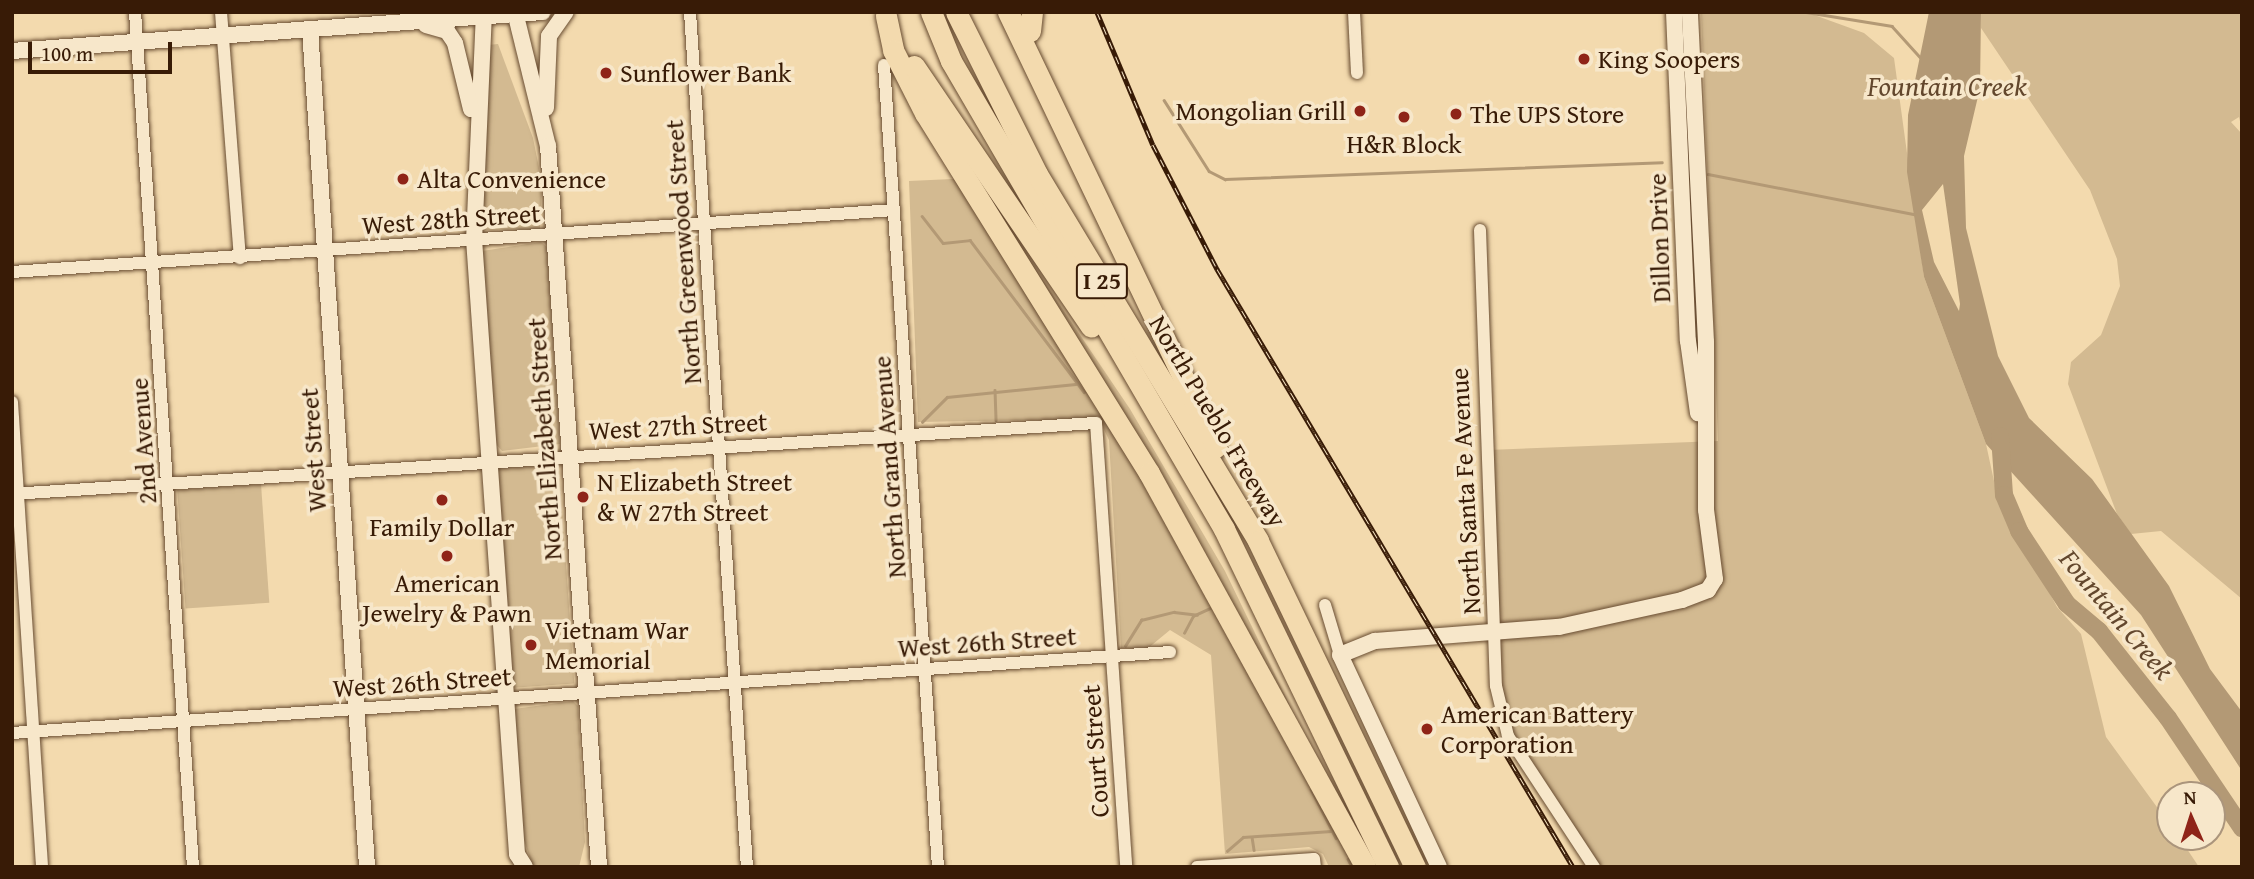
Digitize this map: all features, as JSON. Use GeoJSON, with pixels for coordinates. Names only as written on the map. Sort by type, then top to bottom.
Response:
{"type":"FeatureCollection","features":[{"type":"Feature","properties":{"kind":"highway"},"geometry":{"type":"LineString","coordinates":[[1008,12],[1258,541]]}},
{"type":"Feature","properties":{"kind":"highway","name":"North Pueblo Freeway"},"geometry":{"type":"LineString","coordinates":[[957,13],[1037,174],[1258,541],[1415,867]]}},
{"type":"Feature","properties":{"kind":"highway"},"geometry":{"type":"LineString","coordinates":[[884,14],[1045,266],[1147,400]]}},
{"type":"Feature","properties":{"kind":"highway"},"geometry":{"type":"LineString","coordinates":[[884,14],[893,50],[925,113],[1149,473],[1366,867]]}},
{"type":"Feature","properties":{"kind":"highway","name":"North Pueblo Freeway"},"geometry":{"type":"LineString","coordinates":[[932,15],[951,61],[1224,529],[1388,867]]}},
{"type":"Feature","properties":{"kind":"highway"},"geometry":{"type":"LineString","coordinates":[[1028,19],[1049,97]]}},
{"type":"Feature","properties":{"kind":"street","name":"2nd Avenue"},"geometry":{"type":"LineString","coordinates":[[135,12],[193,867]]}},
{"type":"Feature","properties":{"kind":"street"},"geometry":{"type":"LineString","coordinates":[[221,12],[240,257]]}},
{"type":"Feature","properties":{"kind":"street"},"geometry":{"type":"LineString","coordinates":[[417,22],[439,12]]}},
{"type":"Feature","properties":{"kind":"street"},"geometry":{"type":"LineString","coordinates":[[12,51],[543,12]]}},
{"type":"Feature","properties":{"kind":"street"},"geometry":{"type":"LineString","coordinates":[[547,138],[547,47],[565,12]]}},
{"type":"Feature","properties":{"kind":"street","name":"North Greenwood Street"},"geometry":{"type":"LineString","coordinates":[[690,12],[747,867]]}},
{"type":"Feature","properties":{"kind":"street"},"geometry":{"type":"LineString","coordinates":[[1354,12],[1357,73]]}},
{"type":"Feature","properties":{"kind":"street","name":"Dillon Drive"},"geometry":{"type":"LineString","coordinates":[[1674,12],[1688,341],[1705,460]]}},
{"type":"Feature","properties":{"kind":"street","name":"Dillon Drive"},"geometry":{"type":"LineString","coordinates":[[1496,632],[1559,627],[1708,590],[1715,579],[1705,460],[1690,12]]}},
{"type":"Feature","properties":{"kind":"street","name":"North Elizabeth Street"},"geometry":{"type":"LineString","coordinates":[[515,13],[547,138],[598,867]]}},
{"type":"Feature","properties":{"kind":"street"},"geometry":{"type":"LineString","coordinates":[[484,15],[474,123],[474,239],[517,854],[525,867]]}},
{"type":"Feature","properties":{"kind":"street"},"geometry":{"type":"LineString","coordinates":[[417,22],[447,32],[455,43],[474,123]]}},
{"type":"Feature","properties":{"kind":"street","name":"West Street"},"geometry":{"type":"LineString","coordinates":[[310,30],[367,867]]}},
{"type":"Feature","properties":{"kind":"street","name":"North Grand Avenue"},"geometry":{"type":"LineString","coordinates":[[884,65],[939,867]]}},
{"type":"Feature","properties":{"kind":"street","name":"West 28th Street"},"geometry":{"type":"LineString","coordinates":[[12,272],[894,210]]}},
{"type":"Feature","properties":{"kind":"street","name":"North Santa Fe Avenue"},"geometry":{"type":"LineString","coordinates":[[1340,654],[1375,641],[1496,632],[1480,230]]}},
{"type":"Feature","properties":{"kind":"street"},"geometry":{"type":"LineString","coordinates":[[12,402],[17,589],[33,731],[43,867]]}},
{"type":"Feature","properties":{"kind":"street","name":"West 27th Street"},"geometry":{"type":"LineString","coordinates":[[14,494],[490,460],[1096,423]]}},
{"type":"Feature","properties":{"kind":"street","name":"Court Street"},"geometry":{"type":"LineString","coordinates":[[1096,423],[1126,867]]}},
{"type":"Feature","properties":{"kind":"street"},"geometry":{"type":"LineString","coordinates":[[1325,605],[1340,654],[1438,867]]}},
{"type":"Feature","properties":{"kind":"street"},"geometry":{"type":"LineString","coordinates":[[1496,632],[1496,687],[1508,736],[1594,867]]}},
{"type":"Feature","properties":{"kind":"street","name":"West 26th Street"},"geometry":{"type":"LineString","coordinates":[[12,733],[1170,652]]}},
{"type":"Feature","properties":{"kind":"street"},"geometry":{"type":"LineString","coordinates":[[588,867],[595,843]]}},
{"type":"Feature","properties":{"kind":"street"},"geometry":{"type":"LineString","coordinates":[[1197,867],[1315,863]]}},
{"type":"Feature","properties":{"kind":"shaded area"},"geometry":{"type":"Polygon","coordinates":[[[1701,12],[1806,12],[1864,33],[1894,58],[1924,277],[1986,444],[1997,495],[2057,607],[2081,634],[2106,737],[2156,806],[2156,851],[2188,851],[2199,867],[1594,867],[1508,736],[1496,686],[1488,450],[1718,441],[1701,12]]]}},
{"type":"Feature","properties":{"kind":"shaded area"},"geometry":{"type":"Polygon","coordinates":[[[1981,12],[2242,12],[2242,130],[2239,117],[2231,122],[2242,134],[2242,599],[2161,531],[2131,534],[2117,514],[2068,384],[2071,362],[2101,335],[2120,286],[2117,259],[2090,190],[1981,28],[1981,12]]]}},
{"type":"Feature","properties":{"kind":"shaded area"},"geometry":{"type":"Polygon","coordinates":[[[498,44],[533,138],[542,183],[540,229],[482,230],[487,45],[498,44]]]}},
{"type":"Feature","properties":{"kind":"shaded area"},"geometry":{"type":"Polygon","coordinates":[[[974,178],[1130,409],[1225,571],[1368,867],[1329,867],[1323,854],[1309,847],[1225,854],[1211,655],[1170,630],[1147,649],[1121,648],[1109,440],[1099,419],[918,422],[909,181],[974,178]]]}},
{"type":"Feature","properties":{"kind":"shaded area"},"geometry":{"type":"Polygon","coordinates":[[[541,242],[547,247],[560,444],[502,451],[496,444],[482,251],[541,242]]]}},
{"type":"Feature","properties":{"kind":"shaded area"},"geometry":{"type":"Polygon","coordinates":[[[559,464],[574,683],[513,688],[498,468],[559,464]]]}},
{"type":"Feature","properties":{"kind":"shaded area"},"geometry":{"type":"Polygon","coordinates":[[[261,484],[269,603],[186,609],[177,490],[261,484]]]}},
{"type":"Feature","properties":{"kind":"shaded area"},"geometry":{"type":"Polygon","coordinates":[[[573,701],[578,706],[585,842],[579,867],[533,867],[524,840],[514,709],[573,701]]]}},
{"type":"Feature","properties":{"kind":"water","name":"Fountain Creek"},"geometry":{"type":"Polygon","coordinates":[[[1929,12],[1981,12],[1980,88],[1964,156],[1966,228],[1998,356],[2029,418],[2092,479],[2169,586],[2210,669],[2242,712],[2242,771],[2141,615],[1986,444],[1924,277],[1907,172],[1908,115],[1929,12]],[[1943,184],[1922,210],[1934,262],[1959,311],[1943,184]]]}},
{"type":"Feature","properties":{"kind":"waterway"},"geometry":{"type":"LineString","coordinates":[[1806,12],[1892,26],[1920,57]]}},
{"type":"Feature","properties":{"kind":"waterway"},"geometry":{"type":"LineString","coordinates":[[1164,100],[1209,171],[1225,179],[1662,162]]}},
{"type":"Feature","properties":{"kind":"waterway"},"geometry":{"type":"LineString","coordinates":[[1708,174],[1914,214]]}},
{"type":"Feature","properties":{"kind":"waterway"},"geometry":{"type":"LineString","coordinates":[[922,216],[943,243],[970,240],[1084,392]]}},
{"type":"Feature","properties":{"kind":"waterway"},"geometry":{"type":"LineString","coordinates":[[922,422],[947,397],[1075,384]]}},
{"type":"Feature","properties":{"kind":"waterway"},"geometry":{"type":"LineString","coordinates":[[995,390],[996,420]]}},
{"type":"Feature","properties":{"kind":"waterway","name":"Fountain Creek"},"geometry":{"type":"LineString","coordinates":[[2000,436],[2004,495],[2019,531],[2067,604],[2099,631],[2168,718],[2242,828]]}},
{"type":"Feature","properties":{"kind":"waterway"},"geometry":{"type":"LineString","coordinates":[[1184,633],[1193,616],[1214,606]]}},
{"type":"Feature","properties":{"kind":"waterway"},"geometry":{"type":"LineString","coordinates":[[1125,646],[1141,620],[1174,612],[1197,615]]}},
{"type":"Feature","properties":{"kind":"waterway"},"geometry":{"type":"LineString","coordinates":[[1311,789],[1336,838]]}},
{"type":"Feature","properties":{"kind":"waterway"},"geometry":{"type":"LineString","coordinates":[[1227,851],[1243,837],[1331,831]]}},
{"type":"Feature","properties":{"kind":"waterway"},"geometry":{"type":"LineString","coordinates":[[1252,837],[1254,850]]}},
{"type":"Feature","properties":{"kind":"waterway"},"geometry":{"type":"LineString","coordinates":[[1348,859],[1352,867]]}},
{"type":"Feature","properties":{"kind":"railway"},"geometry":{"type":"LineString","coordinates":[[1097,12],[1153,145],[1217,269],[1573,867]]}},
{"type":"Feature","properties":{"kind":"place","name":"King Soopers"},"geometry":{"type":"Point","coordinates":[1584,59]}},
{"type":"Feature","properties":{"kind":"place","name":"Sunflower Bank"},"geometry":{"type":"Point","coordinates":[606,73]}},
{"type":"Feature","properties":{"kind":"place","name":"Mongolian Grill"},"geometry":{"type":"Point","coordinates":[1360,111]}},
{"type":"Feature","properties":{"kind":"place","name":"The UPS Store"},"geometry":{"type":"Point","coordinates":[1456,114]}},
{"type":"Feature","properties":{"kind":"place","name":"H&R Block"},"geometry":{"type":"Point","coordinates":[1404,117]}},
{"type":"Feature","properties":{"kind":"place","name":"Alta Convenience"},"geometry":{"type":"Point","coordinates":[403,179]}},
{"type":"Feature","properties":{"kind":"place","name":"N Elizabeth Street & W 27th Street"},"geometry":{"type":"Point","coordinates":[583,497]}},
{"type":"Feature","properties":{"kind":"place","name":"Family Dollar"},"geometry":{"type":"Point","coordinates":[442,500]}},
{"type":"Feature","properties":{"kind":"place","name":"American Jewelry & Pawn"},"geometry":{"type":"Point","coordinates":[447,556]}},
{"type":"Feature","properties":{"kind":"place","name":"Vietnam War Memorial"},"geometry":{"type":"Point","coordinates":[531,645]}},
{"type":"Feature","properties":{"kind":"place","name":"American Battery Corporation"},"geometry":{"type":"Point","coordinates":[1427,729]}}]}
